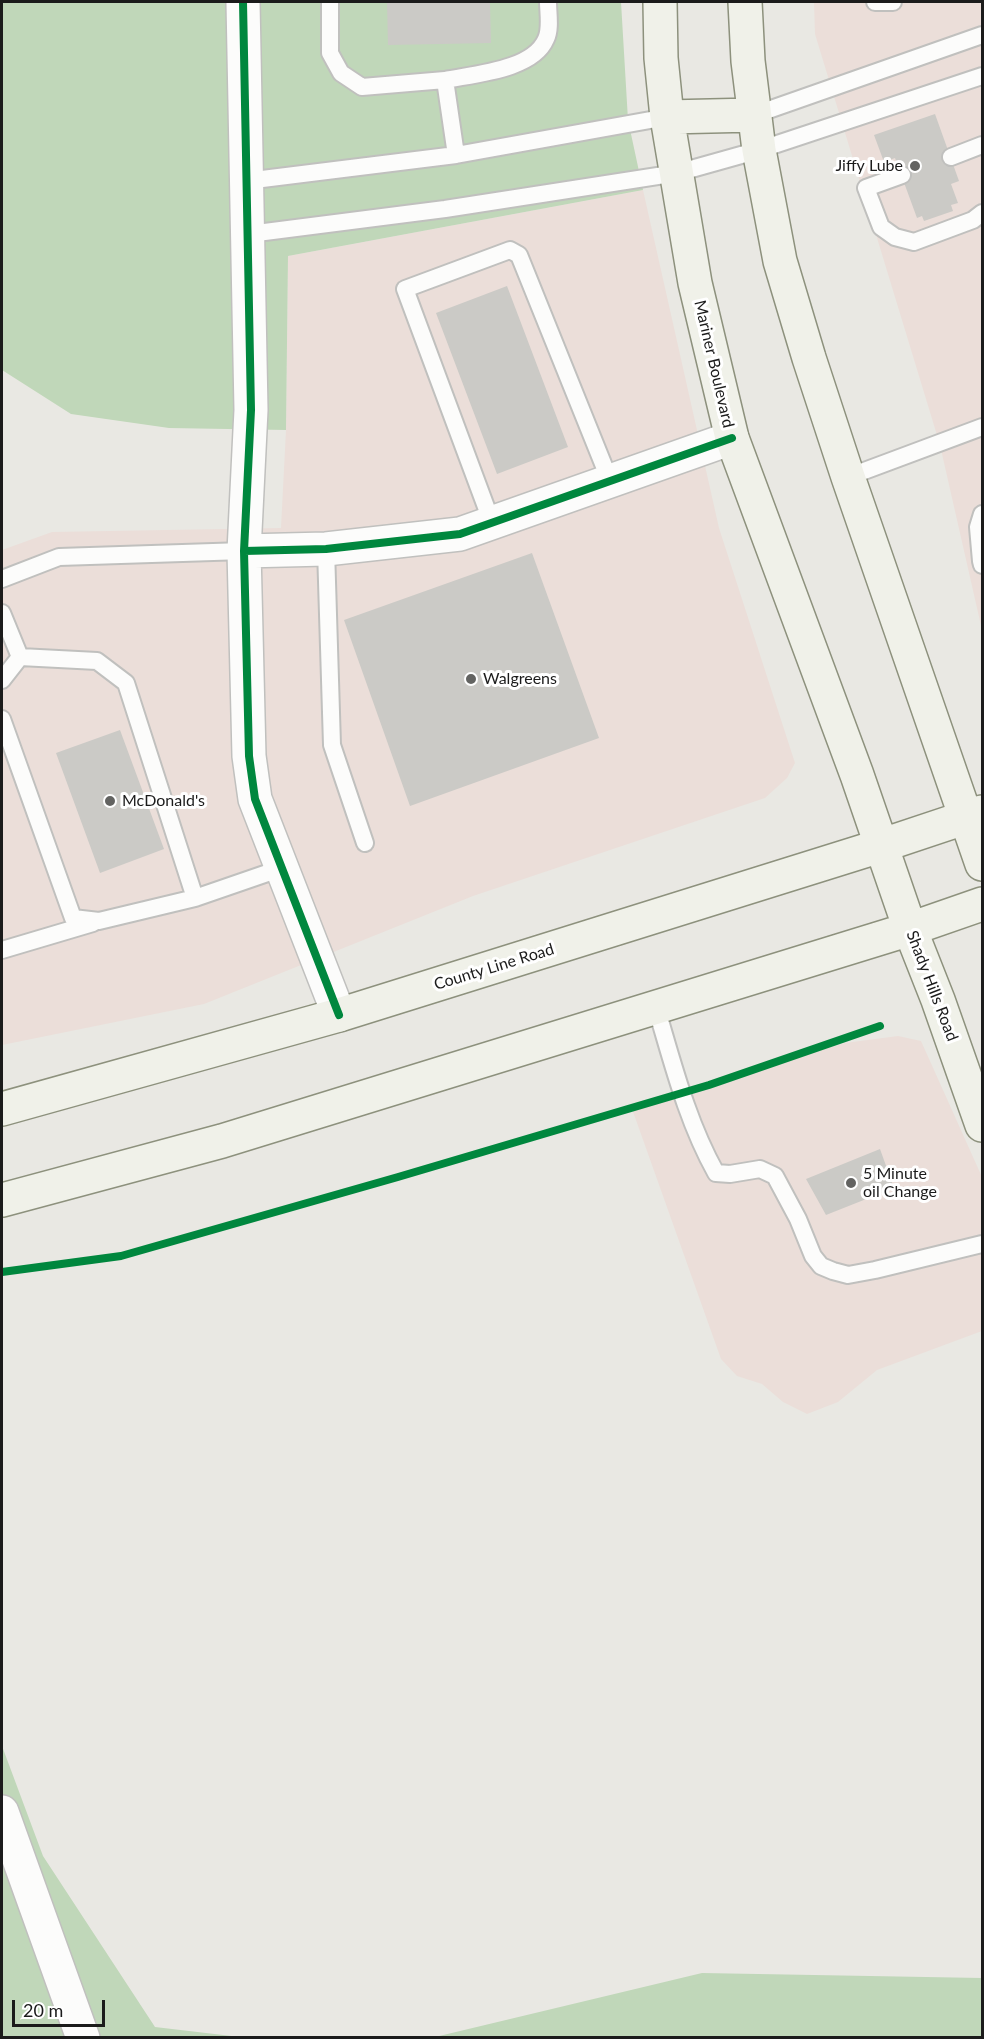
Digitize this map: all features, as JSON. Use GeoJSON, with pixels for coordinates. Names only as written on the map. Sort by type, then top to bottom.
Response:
{"type":"FeatureCollection","features":[{"type":"Feature","properties":{"kind":"main road","name":"Mariner Boulevard"},"geometry":{"type":"LineString","coordinates":[[660,2],[661,58],[676,173],[695,283],[732,438],[853,764],[880,846]]}},
{"type":"Feature","properties":{"kind":"main road"},"geometry":{"type":"LineString","coordinates":[[745,2],[754,114],[780,261],[848,477],[943,746],[974,815],[982,864]]}},
{"type":"Feature","properties":{"kind":"main road"},"geometry":{"type":"LineString","coordinates":[[667,117],[754,114]]}},
{"type":"Feature","properties":{"kind":"main road","name":"County Line Road"},"geometry":{"type":"LineString","coordinates":[[2,1109],[339,1015],[974,815]]}},
{"type":"Feature","properties":{"kind":"main road","name":"Shady Hills Road"},"geometry":{"type":"LineString","coordinates":[[880,846],[982,1125]]}},
{"type":"Feature","properties":{"kind":"main road"},"geometry":{"type":"LineString","coordinates":[[2,1200],[222,1141],[910,929],[982,904]]}},
{"type":"Feature","properties":{"kind":"street"},"geometry":{"type":"LineString","coordinates":[[243,2],[251,410],[243,550],[249,756],[255,799],[339,1015]]}},
{"type":"Feature","properties":{"kind":"street"},"geometry":{"type":"LineString","coordinates":[[243,550],[326,549],[460,534],[732,438]]}},
{"type":"Feature","properties":{"kind":"street"},"geometry":{"type":"LineString","coordinates":[[2,1812],[84,2037]]}},
{"type":"Feature","properties":{"kind":"lane"},"geometry":{"type":"LineString","coordinates":[[330,2],[330,53],[341,73],[362,87],[445,80],[521,64],[537,53],[547,38],[548,2]]}},
{"type":"Feature","properties":{"kind":"lane"},"geometry":{"type":"LineString","coordinates":[[875,2],[893,2]]}},
{"type":"Feature","properties":{"kind":"lane"},"geometry":{"type":"LineString","coordinates":[[754,114],[982,35]]}},
{"type":"Feature","properties":{"kind":"lane"},"geometry":{"type":"LineString","coordinates":[[249,234],[445,209],[676,173],[759,150],[982,76]]}},
{"type":"Feature","properties":{"kind":"lane"},"geometry":{"type":"LineString","coordinates":[[445,80],[456,155]]}},
{"type":"Feature","properties":{"kind":"lane"},"geometry":{"type":"LineString","coordinates":[[246,181],[456,155],[667,117]]}},
{"type":"Feature","properties":{"kind":"lane"},"geometry":{"type":"LineString","coordinates":[[951,158],[982,145]]}},
{"type":"Feature","properties":{"kind":"lane"},"geometry":{"type":"LineString","coordinates":[[902,175],[866,188],[881,227],[895,237],[914,242],[973,220],[982,213]]}},
{"type":"Feature","properties":{"kind":"lane"},"geometry":{"type":"LineString","coordinates":[[492,523],[405,289],[510,250],[519,255],[610,482]]}},
{"type":"Feature","properties":{"kind":"lane"},"geometry":{"type":"LineString","coordinates":[[848,477],[982,427]]}},
{"type":"Feature","properties":{"kind":"lane"},"geometry":{"type":"LineString","coordinates":[[982,514],[978,527],[982,565]]}},
{"type":"Feature","properties":{"kind":"lane"},"geometry":{"type":"LineString","coordinates":[[326,549],[332,745],[365,843]]}},
{"type":"Feature","properties":{"kind":"lane"},"geometry":{"type":"LineString","coordinates":[[2,579],[59,557],[243,550]]}},
{"type":"Feature","properties":{"kind":"lane"},"geometry":{"type":"LineString","coordinates":[[2,614],[20,657]]}},
{"type":"Feature","properties":{"kind":"lane"},"geometry":{"type":"LineString","coordinates":[[20,657],[97,661],[126,683],[195,898]]}},
{"type":"Feature","properties":{"kind":"lane"},"geometry":{"type":"LineString","coordinates":[[2,680],[20,657]]}},
{"type":"Feature","properties":{"kind":"lane"},"geometry":{"type":"LineString","coordinates":[[2,718],[73,918],[99,921]]}},
{"type":"Feature","properties":{"kind":"lane"},"geometry":{"type":"LineString","coordinates":[[2,950],[99,921],[195,898],[282,868]]}},
{"type":"Feature","properties":{"kind":"lane"},"geometry":{"type":"LineString","coordinates":[[656,1007],[681,1093],[705,1154],[716,1173],[730,1174],[760,1169],[775,1176],[798,1219],[813,1256],[821,1266],[848,1275],[982,1244]]}},
{"type":"Feature","properties":{"kind":"shaded area"},"geometry":{"type":"Polygon","coordinates":[[[814,2],[982,2],[982,630],[940,445],[815,34],[814,2]]]}},
{"type":"Feature","properties":{"kind":"shaded area"},"geometry":{"type":"Polygon","coordinates":[[[643,190],[719,528],[795,763],[787,778],[765,798],[473,896],[204,1004],[2,1045],[2,550],[52,532],[281,528],[286,430],[288,256],[643,190]]]}},
{"type":"Feature","properties":{"kind":"shaded area"},"geometry":{"type":"Polygon","coordinates":[[[898,1036],[921,1041],[982,1177],[982,1331],[877,1370],[838,1402],[807,1414],[783,1402],[762,1384],[737,1376],[721,1359],[631,1106],[845,1043],[898,1036]]]}},
{"type":"Feature","properties":{"kind":"green space"},"geometry":{"type":"Polygon","coordinates":[[[2,2],[621,2],[628,120],[643,190],[288,256],[286,430],[169,428],[71,414],[2,370],[2,2]]]}},
{"type":"Feature","properties":{"kind":"green space"},"geometry":{"type":"Polygon","coordinates":[[[2,1746],[43,1856],[155,2027],[240,2037],[2,2037],[2,1746]]]}},
{"type":"Feature","properties":{"kind":"green space"},"geometry":{"type":"Polygon","coordinates":[[[702,1973],[982,1978],[982,2037],[435,2037],[702,1973]]]}},
{"type":"Feature","properties":{"kind":"building"},"geometry":{"type":"Polygon","coordinates":[[[387,2],[490,2],[491,43],[388,45],[387,2]]]}},
{"type":"Feature","properties":{"kind":"building"},"geometry":{"type":"Polygon","coordinates":[[[935,114],[959,181],[951,184],[958,203],[951,205],[953,211],[924,221],[922,216],[917,218],[895,158],[884,162],[874,135],[935,114]]]}},
{"type":"Feature","properties":{"kind":"building"},"geometry":{"type":"Polygon","coordinates":[[[507,286],[568,447],[497,474],[436,313],[507,286]]]}},
{"type":"Feature","properties":{"kind":"building","name":"Walgreens"},"geometry":{"type":"Polygon","coordinates":[[[532,553],[599,738],[410,806],[344,620],[532,553]]]}},
{"type":"Feature","properties":{"kind":"building","name":"McDonald's"},"geometry":{"type":"Polygon","coordinates":[[[120,730],[164,849],[100,873],[56,753],[120,730]]]}},
{"type":"Feature","properties":{"kind":"building","name":"5 Minute oil Change"},"geometry":{"type":"Polygon","coordinates":[[[880,1149],[894,1188],[826,1215],[806,1179],[880,1149]]]}},
{"type":"Feature","properties":{"kind":"cycle path"},"geometry":{"type":"LineString","coordinates":[[243,2],[251,410],[244,551],[249,756],[255,799],[339,1015]]}},
{"type":"Feature","properties":{"kind":"cycle path"},"geometry":{"type":"LineString","coordinates":[[244,551],[326,549],[460,534],[732,438]]}},
{"type":"Feature","properties":{"kind":"cycle path"},"geometry":{"type":"LineString","coordinates":[[2,1272],[121,1256],[709,1085],[880,1026]]}},
{"type":"Feature","properties":{"kind":"place","name":"Jiffy Lube"},"geometry":{"type":"Point","coordinates":[915,166]}},
{"type":"Feature","properties":{"kind":"place","name":"Walgreens"},"geometry":{"type":"Point","coordinates":[471,679]}},
{"type":"Feature","properties":{"kind":"place","name":"McDonald's"},"geometry":{"type":"Point","coordinates":[110,801]}},
{"type":"Feature","properties":{"kind":"place","name":"5 Minute oil Change"},"geometry":{"type":"Point","coordinates":[851,1183]}}]}
